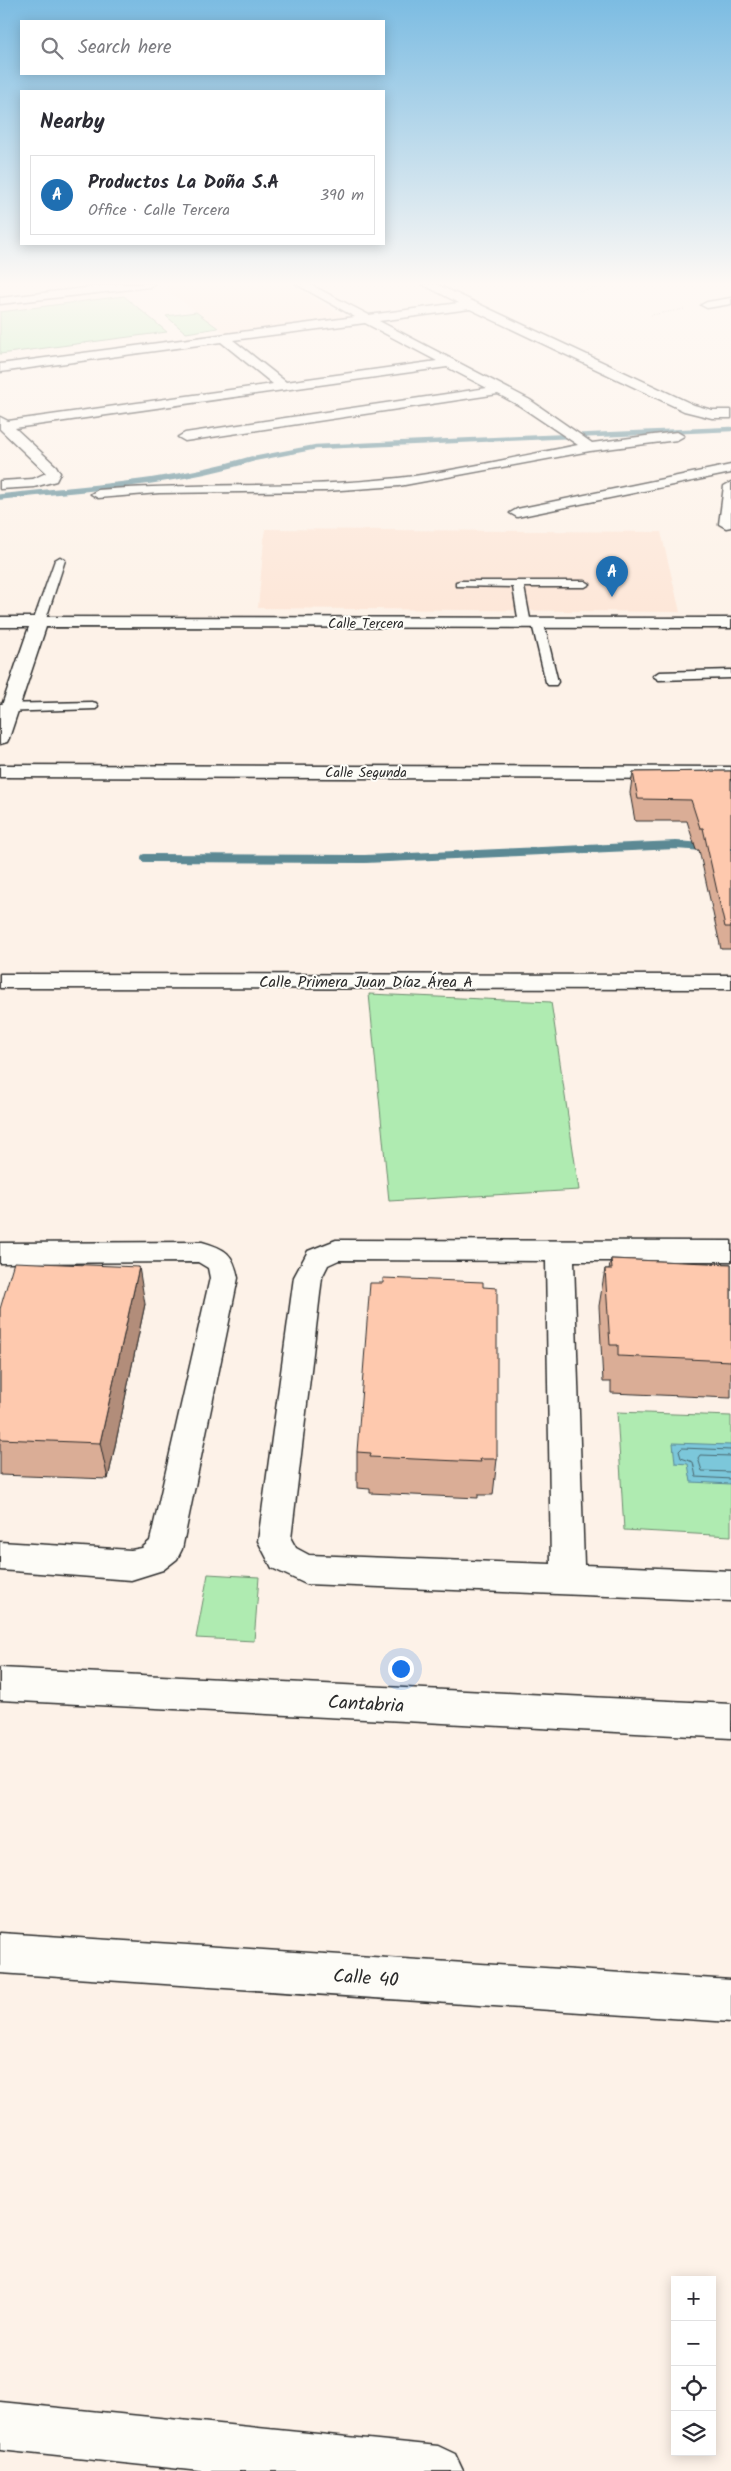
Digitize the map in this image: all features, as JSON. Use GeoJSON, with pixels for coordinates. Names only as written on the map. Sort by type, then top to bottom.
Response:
{"type":"FeatureCollection","features":[{"type":"Feature","properties":{"kind":"street"},"geometry":{"type":"LineString","coordinates":[[1,424],[184,399]]}},
{"type":"Feature","properties":{"kind":"street"},"geometry":{"type":"LineString","coordinates":[[185,437],[437,399]]}},
{"type":"Feature","properties":{"kind":"street"},"geometry":{"type":"LineString","coordinates":[[518,399],[586,444]]}},
{"type":"Feature","properties":{"kind":"street"},"geometry":{"type":"LineString","coordinates":[[671,399],[689,408],[712,414],[731,414]]}},
{"type":"Feature","properties":{"kind":"street"},"geometry":{"type":"LineString","coordinates":[[690,422],[712,414]]}},
{"type":"Feature","properties":{"kind":"street"},"geometry":{"type":"LineString","coordinates":[[0,486],[34,483],[51,478],[53,473],[51,469],[1,424]]}},
{"type":"Feature","properties":{"kind":"street"},"geometry":{"type":"LineString","coordinates":[[98,494],[159,489],[326,487],[399,482],[586,444],[677,436]]}},
{"type":"Feature","properties":{"kind":"street"},"geometry":{"type":"LineString","coordinates":[[517,513],[728,472]]}},
{"type":"Feature","properties":{"kind":"street"},"geometry":{"type":"LineString","coordinates":[[726,524],[731,486]]}},
{"type":"Feature","properties":{"kind":"street","name":"Calle Tercera"},"geometry":{"type":"LineString","coordinates":[[0,622],[731,623]]}},
{"type":"Feature","properties":{"kind":"street"},"geometry":{"type":"LineString","coordinates":[[0,738],[5,708],[39,622]]}},
{"type":"Feature","properties":{"kind":"street","name":"Calle Segunda"},"geometry":{"type":"LineString","coordinates":[[0,771],[731,773]]}},
{"type":"Feature","properties":{"kind":"street","name":"Calle Primera Juan Díaz Área A"},"geometry":{"type":"LineString","coordinates":[[0,981],[731,982]]}},
{"type":"Feature","properties":{"kind":"street"},"geometry":{"type":"LineString","coordinates":[[731,1251],[336,1250],[318,1258],[308,1277],[274,1541],[284,1558],[306,1569],[731,1586]]}},
{"type":"Feature","properties":{"kind":"street"},"geometry":{"type":"LineString","coordinates":[[560,1251],[568,1579]]}},
{"type":"Feature","properties":{"kind":"street"},"geometry":{"type":"LineString","coordinates":[[0,1252],[202,1252],[221,1262],[224,1278],[165,1549],[150,1560],[131,1565],[0,1556]]}},
{"type":"Feature","properties":{"kind":"street","name":"Cantabria"},"geometry":{"type":"LineString","coordinates":[[0,1684],[731,1721]]}},
{"type":"Feature","properties":{"kind":"street","name":"Calle 40"},"geometry":{"type":"LineString","coordinates":[[0,1953],[731,2001]]}},
{"type":"Feature","properties":{"kind":"street"},"geometry":{"type":"LineString","coordinates":[[0,2426],[438,2471]]}},
{"type":"Feature","properties":{"kind":"lane"},"geometry":{"type":"LineString","coordinates":[[39,622],[60,560]]}},
{"type":"Feature","properties":{"kind":"lane"},"geometry":{"type":"LineString","coordinates":[[460,584],[585,584]]}},
{"type":"Feature","properties":{"kind":"lane"},"geometry":{"type":"LineString","coordinates":[[518,584],[552,682]]}},
{"type":"Feature","properties":{"kind":"lane"},"geometry":{"type":"LineString","coordinates":[[659,676],[731,674]]}},
{"type":"Feature","properties":{"kind":"lane"},"geometry":{"type":"LineString","coordinates":[[5,708],[92,706]]}},
{"type":"Feature","properties":{"kind":"shaded area"},"geometry":{"type":"Polygon","coordinates":[[[265,529],[661,532],[680,612],[258,608],[265,529]]]}},
{"type":"Feature","properties":{"kind":"green space"},"geometry":{"type":"Polygon","coordinates":[[[369,994],[551,1002],[579,1190],[389,1201],[369,994]]]}},
{"type":"Feature","properties":{"kind":"green space"},"geometry":{"type":"Polygon","coordinates":[[[617,1412],[731,1416],[731,1536],[624,1530],[617,1412]]]}},
{"type":"Feature","properties":{"kind":"green space"},"geometry":{"type":"Polygon","coordinates":[[[208,1574],[259,1577],[254,1641],[196,1638],[208,1574]]]}},
{"type":"Feature","properties":{"kind":"water"},"geometry":{"type":"Polygon","coordinates":[[[673,1443],[731,1445],[731,1484],[691,1482],[688,1464],[675,1463],[673,1443]]]}},
{"type":"Feature","properties":{"kind":"building"},"geometry":{"type":"Polygon","coordinates":[[[731,771],[731,927],[725,927],[703,828],[700,828],[691,800],[638,799],[633,772],[731,771]]]}},
{"type":"Feature","properties":{"kind":"building"},"geometry":{"type":"Polygon","coordinates":[[[611,1259],[731,1264],[731,1361],[618,1356],[618,1345],[610,1345],[605,1269],[612,1269],[611,1259]]]}},
{"type":"Feature","properties":{"kind":"building"},"geometry":{"type":"Polygon","coordinates":[[[14,1262],[139,1267],[100,1443],[0,1439],[0,1309],[14,1262]]]}},
{"type":"Feature","properties":{"kind":"building"},"geometry":{"type":"Polygon","coordinates":[[[383,1278],[483,1282],[483,1287],[497,1288],[497,1459],[480,1459],[481,1462],[370,1457],[371,1453],[357,1452],[370,1283],[383,1283],[383,1278]]]}},
{"type":"Feature","properties":{"kind":"waterway"},"geometry":{"type":"LineString","coordinates":[[248,460],[316,447],[731,429]]}},
{"type":"Feature","properties":{"kind":"waterway"},"geometry":{"type":"LineString","coordinates":[[0,497],[158,480],[248,460]]}},
{"type":"Feature","properties":{"kind":"waterway"},"geometry":{"type":"LineString","coordinates":[[145,858],[365,859],[676,845],[731,849]]}},
{"type":"Feature","properties":{"kind":"place","name":"Productos La Doña S.A"},"geometry":{"type":"Point","coordinates":[612,597]}}]}
